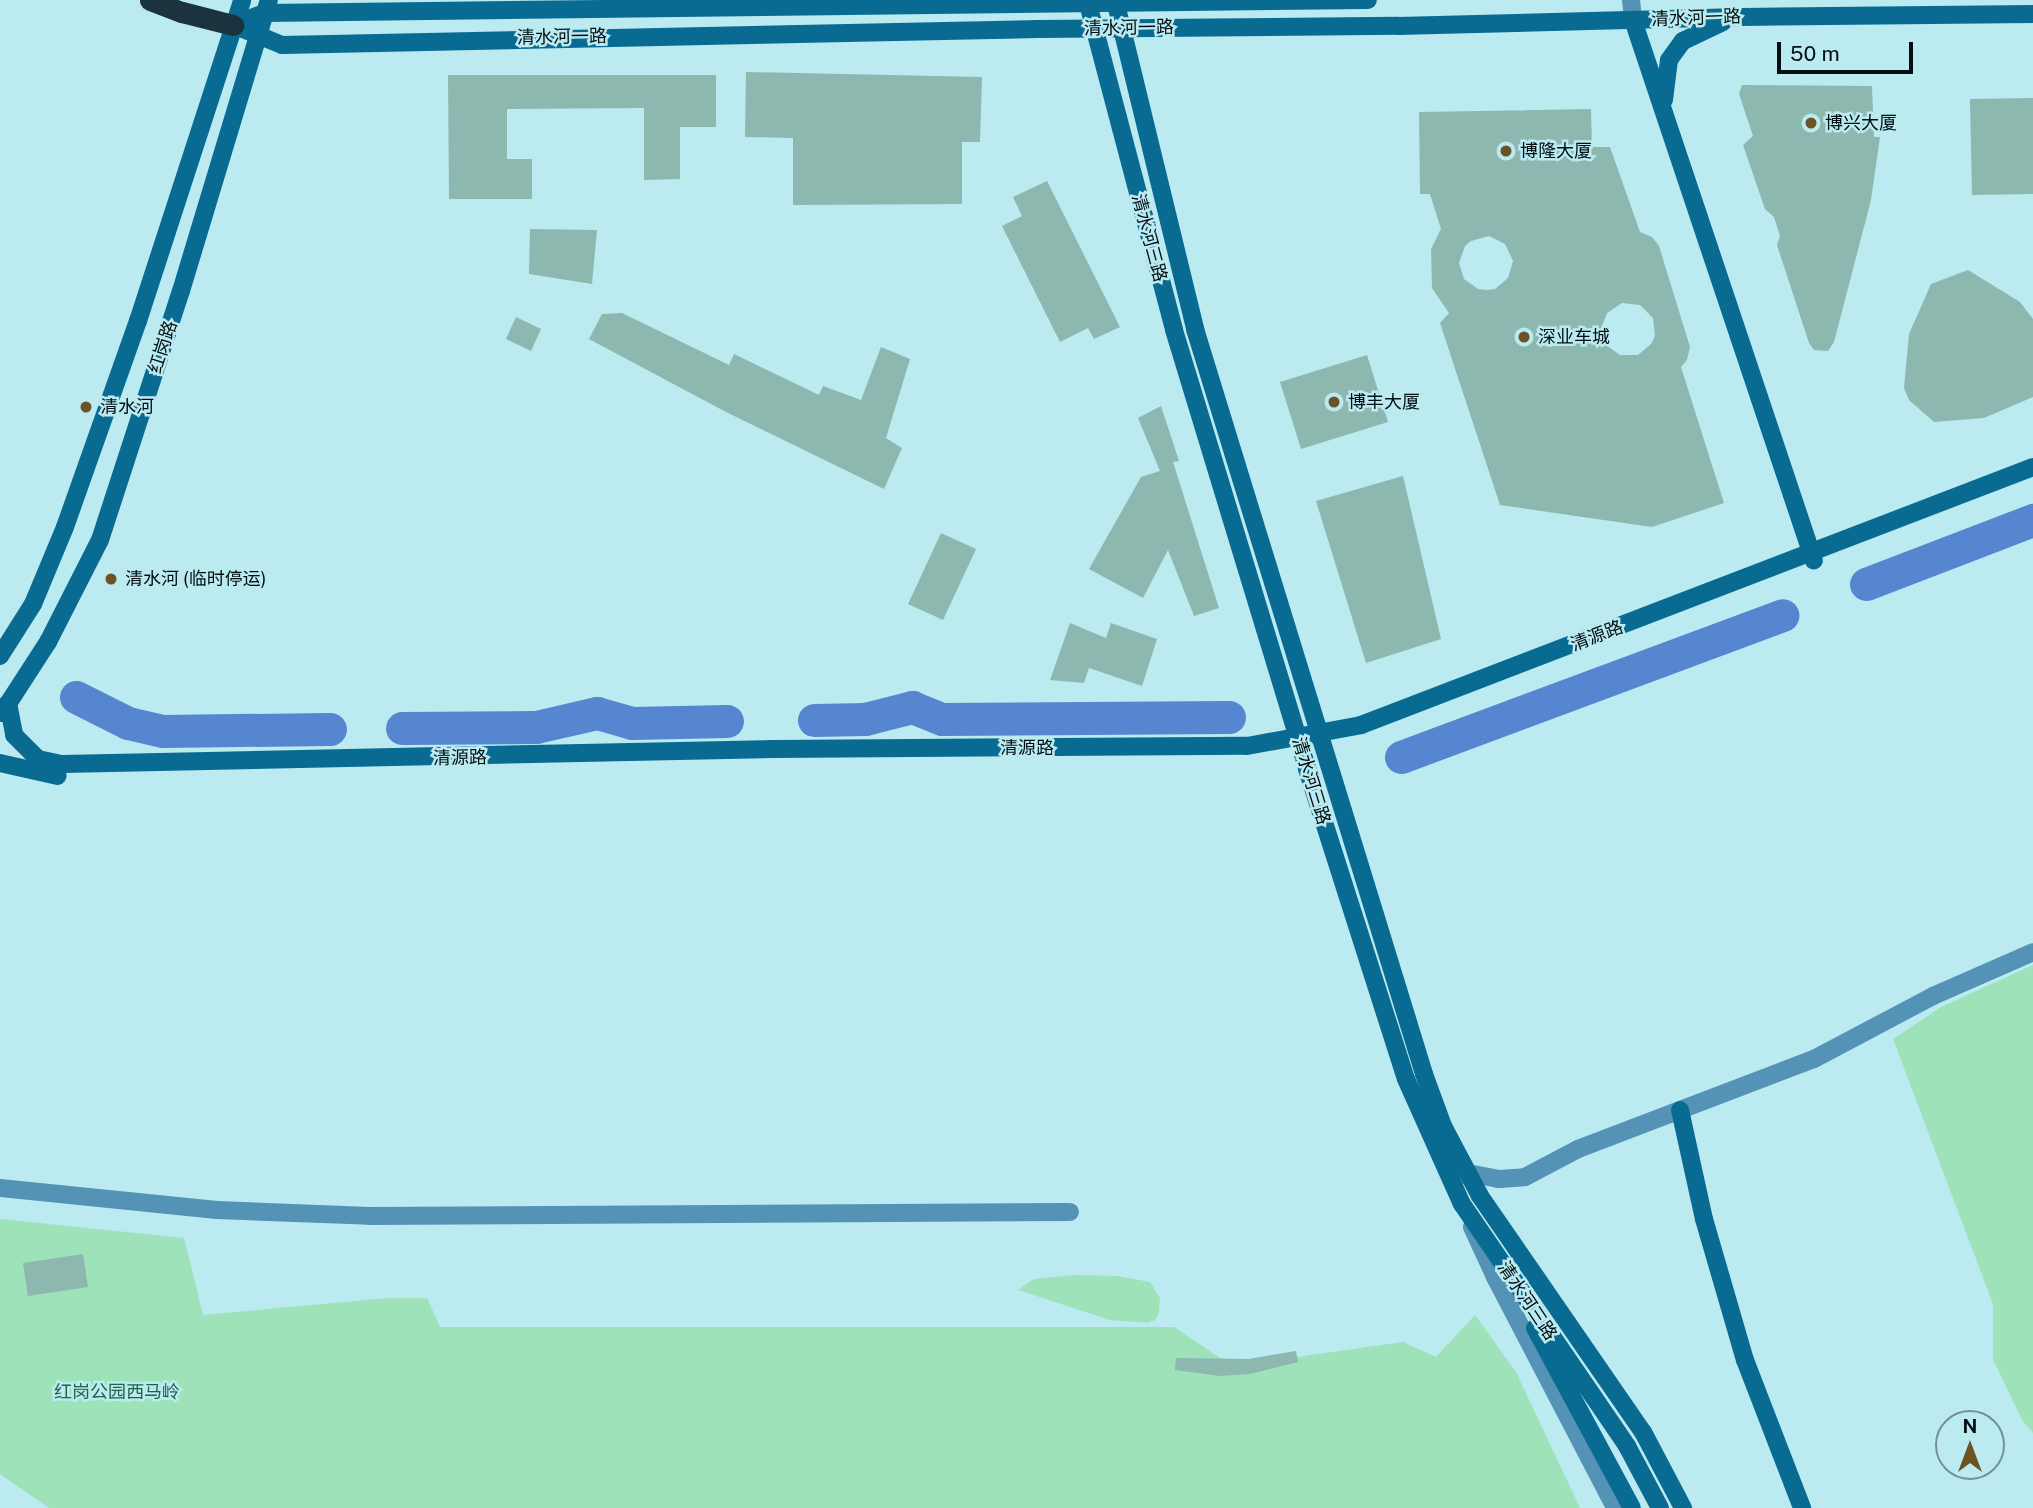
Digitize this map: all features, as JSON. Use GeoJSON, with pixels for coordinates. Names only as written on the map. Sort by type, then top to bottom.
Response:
{"type":"FeatureCollection","features":[{"type":"Feature","properties":{"kind":"highway"},"geometry":{"type":"LineString","coordinates":[[150,0],[182,12],[233,25]]}},
{"type":"Feature","properties":{"kind":"street","name":"红岗路"},"geometry":{"type":"LineString","coordinates":[[0,656],[33,604],[65,527],[138,320],[242,0]]}},
{"type":"Feature","properties":{"kind":"street","name":"清水河一路"},"geometry":{"type":"LineString","coordinates":[[233,25],[267,7],[1368,0]]}},
{"type":"Feature","properties":{"kind":"street"},"geometry":{"type":"LineString","coordinates":[[1631,0],[1633,20],[1813,557]]}},
{"type":"Feature","properties":{"kind":"street","name":"清水河三路"},"geometry":{"type":"LineString","coordinates":[[1087,2],[1174,330],[1406,1079],[1448,1179],[1462,1205],[1627,1446],[1660,1508]]}},
{"type":"Feature","properties":{"kind":"street","name":"清水河三路"},"geometry":{"type":"LineString","coordinates":[[1115,2],[1195,329],[1424,1074],[1443,1126],[1507,1237],[1587,1347],[1643,1432],[1683,1508]]}},
{"type":"Feature","properties":{"kind":"street","name":"红岗路"},"geometry":{"type":"LineString","coordinates":[[4,709],[64,613],[100,540],[177,303],[267,7]]}},
{"type":"Feature","properties":{"kind":"street","name":"清水河一路"},"geometry":{"type":"LineString","coordinates":[[233,25],[282,45],[306,45],[408,40],[2033,14]]}},
{"type":"Feature","properties":{"kind":"street"},"geometry":{"type":"LineString","coordinates":[[1665,114],[1664,93],[1669,60],[1683,41],[1699,31],[1741,17]]}},
{"type":"Feature","properties":{"kind":"street","name":"清源路"},"geometry":{"type":"LineString","coordinates":[[0,763],[59,776],[773,760],[1247,758],[1321,739],[1364,737],[2033,467]]}},
{"type":"Feature","properties":{"kind":"street","name":"清源路"},"geometry":{"type":"LineString","coordinates":[[1813,557],[2033,477]]}},
{"type":"Feature","properties":{"kind":"street","name":"清源路"},"geometry":{"type":"LineString","coordinates":[[4,709],[14,735],[38,759],[62,764],[772,749],[1247,746],[1300,743]]}},
{"type":"Feature","properties":{"kind":"street"},"geometry":{"type":"LineString","coordinates":[[1448,1179],[1468,1172],[1499,1180],[1525,1177],[1578,1149],[1814,1059],[1933,996],[2033,952]]}},
{"type":"Feature","properties":{"kind":"street"},"geometry":{"type":"LineString","coordinates":[[1679,1110],[1704,1219],[1745,1360],[1802,1508]]}},
{"type":"Feature","properties":{"kind":"street"},"geometry":{"type":"LineString","coordinates":[[0,1188],[217,1210],[370,1216],[1070,1212]]}},
{"type":"Feature","properties":{"kind":"street"},"geometry":{"type":"LineString","coordinates":[[1462,1205],[1495,1277],[1615,1508]]}},
{"type":"Feature","properties":{"kind":"street"},"geometry":{"type":"LineString","coordinates":[[1514,1283],[1548,1356],[1599,1442],[1632,1508]]}},
{"type":"Feature","properties":{"kind":"green space"},"geometry":{"type":"Polygon","coordinates":[[[2033,965],[2033,1433],[2022,1420],[1993,1359],[1993,1304],[1893,1039],[1943,1006],[2033,965]]]}},
{"type":"Feature","properties":{"kind":"green space","name":"红岗公园西马岭"},"geometry":{"type":"Polygon","coordinates":[[[0,1219],[184,1238],[203,1315],[388,1298],[427,1298],[440,1327],[1174,1327],[1232,1366],[1403,1342],[1436,1357],[1475,1315],[1516,1372],[1580,1508],[49,1508],[0,1474],[0,1219]]]}},
{"type":"Feature","properties":{"kind":"green space"},"geometry":{"type":"Polygon","coordinates":[[[1074,1275],[1117,1276],[1150,1282],[1160,1298],[1159,1313],[1155,1320],[1148,1323],[1110,1320],[1018,1290],[1034,1279],[1074,1275]]]}},
{"type":"Feature","properties":{"kind":"building"},"geometry":{"type":"Polygon","coordinates":[[[746,72],[982,77],[980,142],[962,142],[962,204],[793,205],[793,138],[745,137],[746,72]]]}},
{"type":"Feature","properties":{"kind":"building"},"geometry":{"type":"Polygon","coordinates":[[[448,75],[716,75],[716,127],[680,127],[680,179],[644,180],[644,108],[507,109],[507,159],[532,159],[532,199],[449,199],[448,75]]]}},
{"type":"Feature","properties":{"kind":"building"},"geometry":{"type":"Polygon","coordinates":[[[1742,85],[1872,86],[1874,137],[1880,137],[1871,200],[1834,342],[1828,351],[1814,350],[1809,343],[1777,245],[1780,236],[1774,217],[1765,209],[1743,145],[1753,136],[1739,94],[1742,85]]]}},
{"type":"Feature","properties":{"kind":"building"},"geometry":{"type":"Polygon","coordinates":[[[2033,98],[2033,194],[1972,195],[1970,99],[2033,98]]]}},
{"type":"Feature","properties":{"kind":"building","name":"深业车城"},"geometry":{"type":"Polygon","coordinates":[[[1591,109],[1592,147],[1610,147],[1640,232],[1652,237],[1659,246],[1690,347],[1687,360],[1681,367],[1724,503],[1652,527],[1500,505],[1440,323],[1449,313],[1432,288],[1431,249],[1441,229],[1430,194],[1420,194],[1419,112],[1591,109]],[[1489,236],[1471,241],[1465,246],[1459,263],[1464,279],[1478,289],[1495,289],[1508,278],[1513,261],[1505,244],[1489,236]],[[1622,303],[1607,313],[1601,329],[1602,337],[1606,345],[1620,355],[1638,355],[1651,344],[1655,336],[1653,318],[1640,305],[1622,303]]]}},
{"type":"Feature","properties":{"kind":"building"},"geometry":{"type":"Polygon","coordinates":[[[1047,181],[1120,327],[1094,339],[1088,328],[1060,342],[1002,226],[1022,216],[1013,197],[1047,181]]]}},
{"type":"Feature","properties":{"kind":"building"},"geometry":{"type":"Polygon","coordinates":[[[530,229],[597,230],[592,284],[529,274],[530,229]]]}},
{"type":"Feature","properties":{"kind":"building"},"geometry":{"type":"Polygon","coordinates":[[[1968,270],[2020,302],[2033,319],[2033,397],[1984,418],[1934,422],[1909,400],[1904,388],[1909,334],[1931,284],[1968,270]]]}},
{"type":"Feature","properties":{"kind":"building"},"geometry":{"type":"Polygon","coordinates":[[[622,313],[729,365],[734,354],[819,395],[823,386],[861,400],[881,347],[910,359],[886,438],[902,448],[884,489],[726,412],[589,339],[602,314],[622,313]]]}},
{"type":"Feature","properties":{"kind":"building"},"geometry":{"type":"Polygon","coordinates":[[[516,317],[541,329],[531,351],[506,339],[516,317]]]}},
{"type":"Feature","properties":{"kind":"building","name":"博丰大厦"},"geometry":{"type":"Polygon","coordinates":[[[1367,355],[1388,422],[1301,449],[1280,382],[1367,355]]]}},
{"type":"Feature","properties":{"kind":"building"},"geometry":{"type":"Polygon","coordinates":[[[1161,406],[1179,461],[1173,462],[1219,608],[1194,616],[1168,550],[1143,598],[1089,569],[1141,477],[1160,471],[1138,418],[1161,406]]]}},
{"type":"Feature","properties":{"kind":"building"},"geometry":{"type":"Polygon","coordinates":[[[1403,476],[1441,639],[1366,663],[1316,501],[1403,476]]]}},
{"type":"Feature","properties":{"kind":"building"},"geometry":{"type":"Polygon","coordinates":[[[941,533],[976,549],[943,620],[908,604],[941,533]]]}},
{"type":"Feature","properties":{"kind":"building"},"geometry":{"type":"Polygon","coordinates":[[[1070,623],[1106,638],[1111,623],[1157,639],[1142,686],[1089,668],[1084,683],[1050,680],[1070,623]]]}},
{"type":"Feature","properties":{"kind":"building"},"geometry":{"type":"Polygon","coordinates":[[[83,1254],[88,1287],[28,1296],[23,1263],[83,1254]]]}},
{"type":"Feature","properties":{"kind":"building"},"geometry":{"type":"Polygon","coordinates":[[[1296,1351],[1298,1362],[1250,1374],[1220,1376],[1175,1370],[1176,1358],[1248,1359],[1296,1351]]]}},
{"type":"Feature","properties":{"kind":"waterway"},"geometry":{"type":"LineString","coordinates":[[1866,584],[2033,520]]}},
{"type":"Feature","properties":{"kind":"waterway"},"geometry":{"type":"LineString","coordinates":[[1401,757],[1782,615]]}},
{"type":"Feature","properties":{"kind":"waterway"},"geometry":{"type":"LineString","coordinates":[[76,697],[128,723],[163,731],[330,729]]}},
{"type":"Feature","properties":{"kind":"waterway"},"geometry":{"type":"LineString","coordinates":[[814,720],[865,719],[912,707],[942,719],[1229,717]]}},
{"type":"Feature","properties":{"kind":"waterway"},"geometry":{"type":"LineString","coordinates":[[402,728],[536,727],[597,713],[632,723],[727,721]]}},
{"type":"Feature","properties":{"kind":"place","name":"博兴大厦"},"geometry":{"type":"Point","coordinates":[1811,123]}},
{"type":"Feature","properties":{"kind":"place","name":"博隆大厦"},"geometry":{"type":"Point","coordinates":[1506,151]}},
{"type":"Feature","properties":{"kind":"place","name":"深业车城"},"geometry":{"type":"Point","coordinates":[1524,337]}},
{"type":"Feature","properties":{"kind":"place","name":"博丰大厦"},"geometry":{"type":"Point","coordinates":[1334,402]}},
{"type":"Feature","properties":{"kind":"place","name":"清水河"},"geometry":{"type":"Point","coordinates":[86,407]}},
{"type":"Feature","properties":{"kind":"place","name":"清水河 (临时停运)"},"geometry":{"type":"Point","coordinates":[111,579]}}]}
